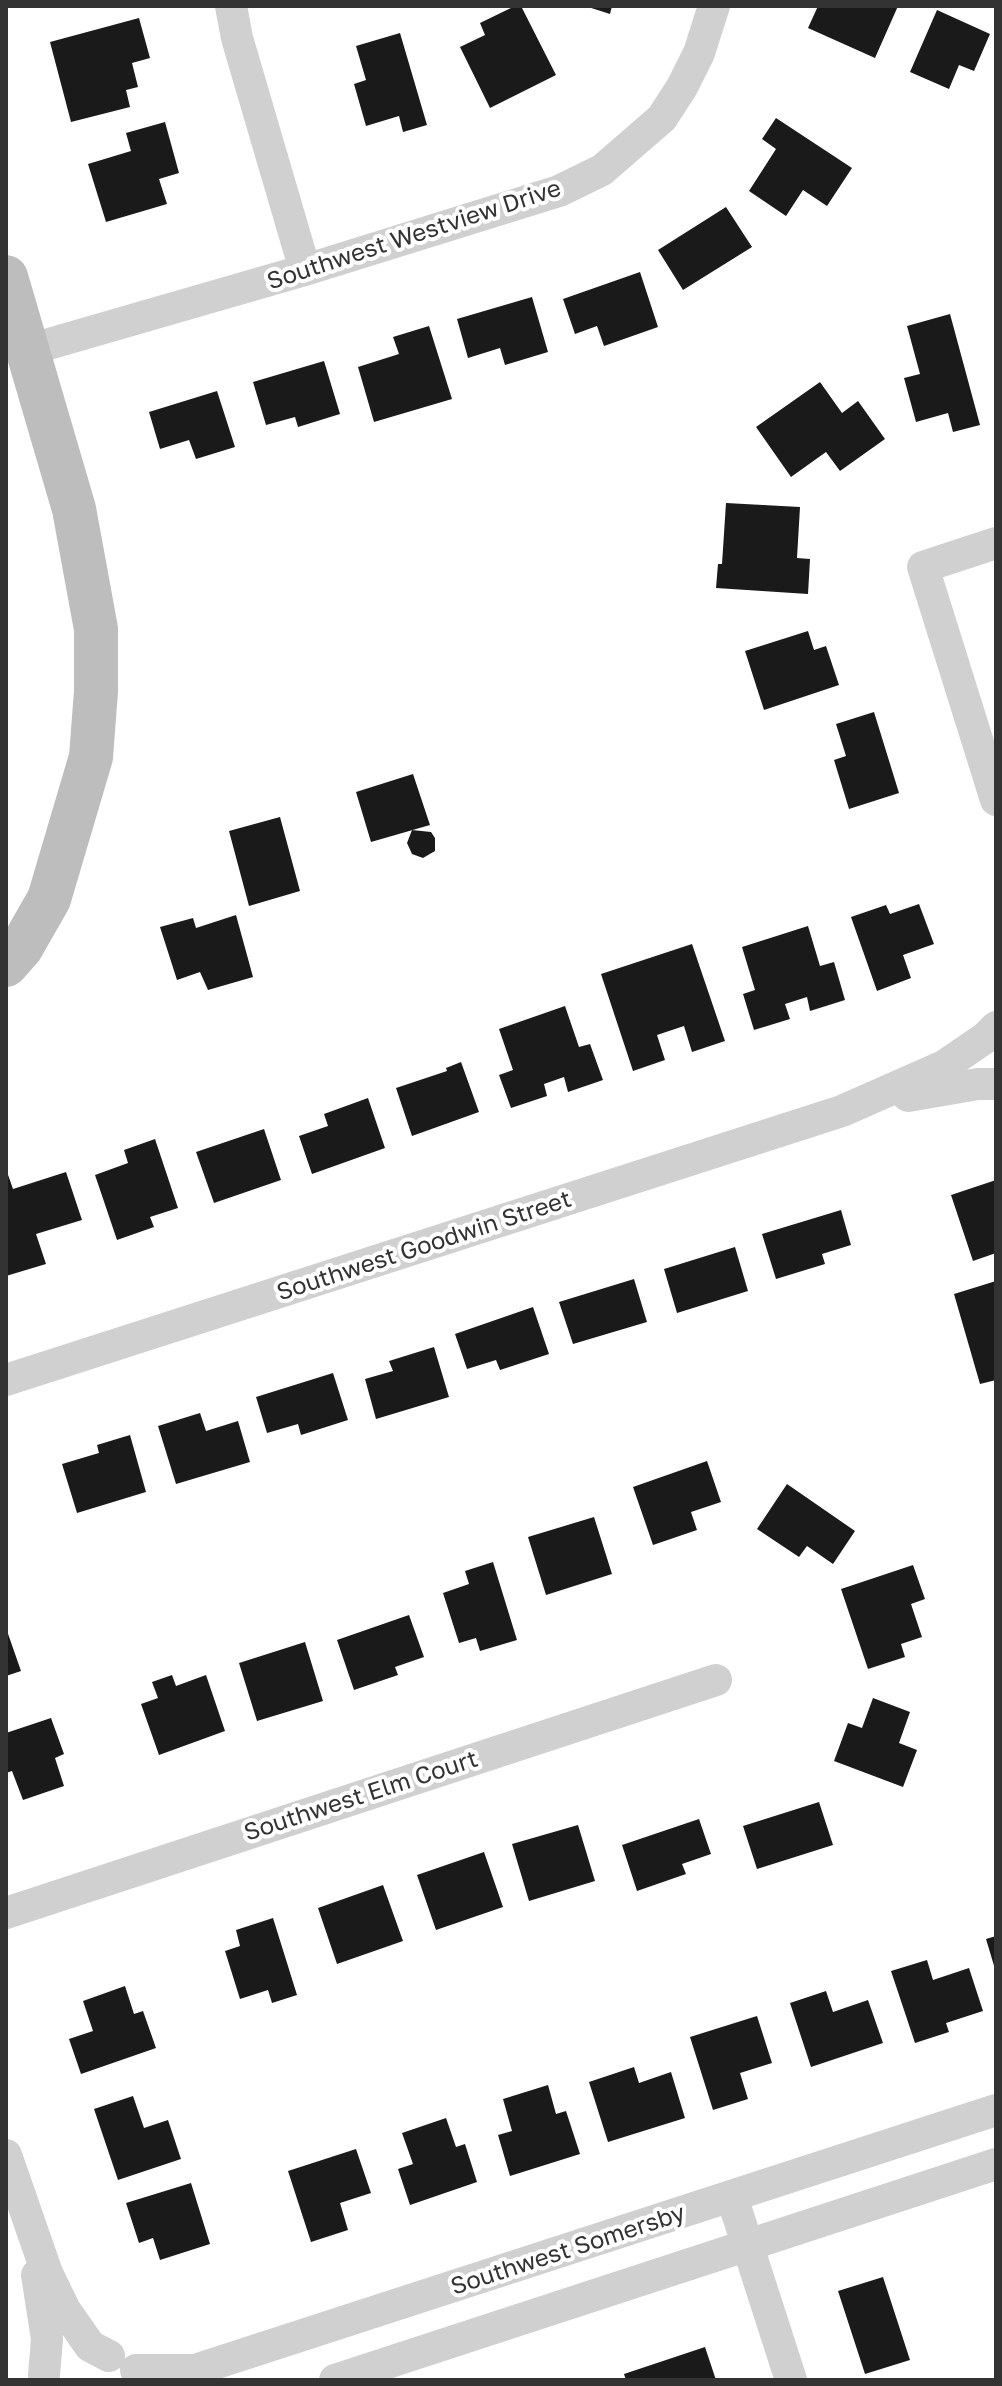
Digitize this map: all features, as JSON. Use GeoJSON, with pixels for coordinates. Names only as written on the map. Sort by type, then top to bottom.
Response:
{"type":"FeatureCollection","features":[{"type":"Feature","properties":{"kind":"street"},"geometry":{"type":"LineString","coordinates":[[231,6],[237,38],[305,270]]}},
{"type":"Feature","properties":{"kind":"street","name":"Southwest Westview Drive"},"geometry":{"type":"LineString","coordinates":[[28,350],[305,270],[559,191],[602,170],[662,118],[699,53],[714,6]]}},
{"type":"Feature","properties":{"kind":"street"},"geometry":{"type":"LineString","coordinates":[[6,277],[74,509],[96,629],[96,691],[91,757],[49,899],[14,956]]}},
{"type":"Feature","properties":{"kind":"street"},"geometry":{"type":"LineString","coordinates":[[996,543],[923,567],[996,800]]}},
{"type":"Feature","properties":{"kind":"street","name":"Southwest Goodwin Street"},"geometry":{"type":"LineString","coordinates":[[842,1111],[944,1066],[996,1027]]}},
{"type":"Feature","properties":{"kind":"street","name":"Southwest Goodwin Street"},"geometry":{"type":"LineString","coordinates":[[6,1380],[842,1111],[939,1090],[996,1084]]}},
{"type":"Feature","properties":{"kind":"street","name":"Southwest Elm Court"},"geometry":{"type":"LineString","coordinates":[[6,1913],[716,1680]]}},
{"type":"Feature","properties":{"kind":"street","name":"Southwest Somersby"},"geometry":{"type":"LineString","coordinates":[[42,2378],[62,2361],[85,2354],[130,2368],[195,2370],[996,2110]]}},
{"type":"Feature","properties":{"kind":"street"},"geometry":{"type":"LineString","coordinates":[[6,2155],[47,2273],[65,2310],[90,2346],[130,2368]]}},
{"type":"Feature","properties":{"kind":"street"},"geometry":{"type":"LineString","coordinates":[[335,2380],[996,2164]]}},
{"type":"Feature","properties":{"kind":"street"},"geometry":{"type":"LineString","coordinates":[[732,2197],[791,2380]]}},
{"type":"Feature","properties":{"kind":"street"},"geometry":{"type":"LineString","coordinates":[[26,2213],[47,2339],[42,2378]]}},
{"type":"Feature","properties":{"kind":"building"},"geometry":{"type":"Polygon","coordinates":[[[521,6],[556,75],[490,108],[460,47],[485,35],[480,23],[521,6]]]}},
{"type":"Feature","properties":{"kind":"building"},"geometry":{"type":"Polygon","coordinates":[[[585,6],[612,6],[610,14],[585,6]]]}},
{"type":"Feature","properties":{"kind":"building"},"geometry":{"type":"Polygon","coordinates":[[[818,6],[898,6],[875,58],[808,28],[818,6]]]}},
{"type":"Feature","properties":{"kind":"building"},"geometry":{"type":"Polygon","coordinates":[[[937,10],[990,34],[974,71],[959,65],[949,89],[910,72],[937,10]]]}},
{"type":"Feature","properties":{"kind":"building"},"geometry":{"type":"Polygon","coordinates":[[[139,18],[150,58],[132,63],[138,87],[126,90],[130,107],[71,122],[50,42],[139,18]]]}},
{"type":"Feature","properties":{"kind":"building"},"geometry":{"type":"Polygon","coordinates":[[[400,33],[427,125],[403,132],[399,116],[366,126],[354,84],[366,80],[356,46],[400,33]]]}},
{"type":"Feature","properties":{"kind":"building"},"geometry":{"type":"Polygon","coordinates":[[[776,118],[852,168],[827,206],[803,190],[786,216],[749,191],[776,149],[762,139],[776,118]]]}},
{"type":"Feature","properties":{"kind":"building"},"geometry":{"type":"Polygon","coordinates":[[[165,122],[179,173],[159,179],[167,204],[106,222],[88,164],[131,151],[126,133],[165,122]]]}},
{"type":"Feature","properties":{"kind":"building"},"geometry":{"type":"Polygon","coordinates":[[[726,207],[752,247],[683,290],[658,250],[726,207]]]}},
{"type":"Feature","properties":{"kind":"building"},"geometry":{"type":"Polygon","coordinates":[[[640,272],[658,327],[604,346],[597,326],[575,334],[563,299],[640,272]]]}},
{"type":"Feature","properties":{"kind":"building"},"geometry":{"type":"Polygon","coordinates":[[[532,297],[548,352],[505,365],[500,348],[468,358],[457,319],[532,297]]]}},
{"type":"Feature","properties":{"kind":"building"},"geometry":{"type":"Polygon","coordinates":[[[950,314],[980,425],[953,432],[948,413],[916,422],[904,378],[920,374],[907,326],[950,314]]]}},
{"type":"Feature","properties":{"kind":"building"},"geometry":{"type":"Polygon","coordinates":[[[429,326],[452,399],[374,422],[358,367],[399,354],[393,337],[429,326]]]}},
{"type":"Feature","properties":{"kind":"building"},"geometry":{"type":"Polygon","coordinates":[[[324,361],[340,414],[298,427],[295,417],[266,425],[253,382],[324,361]]]}},
{"type":"Feature","properties":{"kind":"building"},"geometry":{"type":"Polygon","coordinates":[[[820,382],[842,413],[858,401],[885,439],[840,471],[826,452],[791,477],[756,427],[820,382]]]}},
{"type":"Feature","properties":{"kind":"building"},"geometry":{"type":"Polygon","coordinates":[[[217,391],[235,447],[196,459],[189,440],[160,449],[149,412],[217,391]]]}},
{"type":"Feature","properties":{"kind":"building"},"geometry":{"type":"Polygon","coordinates":[[[726,503],[800,507],[797,558],[810,559],[808,594],[716,588],[718,564],[722,564],[726,503]]]}},
{"type":"Feature","properties":{"kind":"building"},"geometry":{"type":"Polygon","coordinates":[[[808,631],[814,650],[826,646],[839,685],[764,710],[745,651],[808,631]]]}},
{"type":"Feature","properties":{"kind":"building"},"geometry":{"type":"Polygon","coordinates":[[[874,712],[899,793],[849,809],[834,760],[846,756],[836,724],[874,712]]]}},
{"type":"Feature","properties":{"kind":"building"},"geometry":{"type":"Polygon","coordinates":[[[413,774],[430,825],[371,842],[356,792],[413,774]]]}},
{"type":"Feature","properties":{"kind":"building"},"geometry":{"type":"Polygon","coordinates":[[[280,817],[300,891],[249,906],[229,831],[280,817]]]}},
{"type":"Feature","properties":{"kind":"building"},"geometry":{"type":"Polygon","coordinates":[[[412,830],[431,832],[435,838],[435,851],[423,858],[412,854],[407,843],[412,830]]]}},
{"type":"Feature","properties":{"kind":"building"},"geometry":{"type":"Polygon","coordinates":[[[919,904],[934,944],[903,955],[911,978],[877,991],[851,917],[886,905],[890,914],[919,904]]]}},
{"type":"Feature","properties":{"kind":"building"},"geometry":{"type":"Polygon","coordinates":[[[236,915],[253,977],[208,990],[200,972],[177,980],[160,927],[193,918],[196,928],[236,915]]]}},
{"type":"Feature","properties":{"kind":"building"},"geometry":{"type":"Polygon","coordinates":[[[808,926],[820,966],[834,962],[845,1000],[810,1011],[807,997],[785,1004],[790,1019],[754,1030],[743,994],[755,990],[742,947],[808,926]]]}},
{"type":"Feature","properties":{"kind":"building"},"geometry":{"type":"Polygon","coordinates":[[[692,944],[725,1041],[692,1052],[684,1026],[657,1035],[665,1060],[633,1071],[601,974],[692,944]]]}},
{"type":"Feature","properties":{"kind":"building"},"geometry":{"type":"Polygon","coordinates":[[[565,1006],[579,1047],[590,1044],[603,1080],[568,1092],[564,1077],[544,1084],[547,1096],[511,1108],[499,1075],[513,1070],[499,1029],[565,1006]]]}},
{"type":"Feature","properties":{"kind":"building"},"geometry":{"type":"Polygon","coordinates":[[[461,1062],[479,1112],[412,1136],[396,1088],[447,1071],[446,1068],[461,1062]]]}},
{"type":"Feature","properties":{"kind":"building"},"geometry":{"type":"Polygon","coordinates":[[[368,1098],[385,1148],[312,1174],[299,1136],[328,1126],[324,1114],[368,1098]]]}},
{"type":"Feature","properties":{"kind":"building"},"geometry":{"type":"Polygon","coordinates":[[[264,1129],[281,1180],[214,1203],[196,1152],[264,1129]]]}},
{"type":"Feature","properties":{"kind":"building"},"geometry":{"type":"Polygon","coordinates":[[[155,1139],[178,1208],[150,1217],[154,1227],[117,1240],[95,1175],[128,1163],[124,1150],[155,1139]]]}},
{"type":"Feature","properties":{"kind":"building"},"geometry":{"type":"Polygon","coordinates":[[[6,1169],[13,1189],[66,1172],[82,1220],[36,1234],[46,1264],[6,1276],[6,1169]]]}},
{"type":"Feature","properties":{"kind":"building"},"geometry":{"type":"Polygon","coordinates":[[[996,1180],[996,1253],[973,1261],[951,1195],[996,1180]]]}},
{"type":"Feature","properties":{"kind":"building"},"geometry":{"type":"Polygon","coordinates":[[[841,1210],[851,1245],[822,1254],[825,1264],[776,1279],[762,1234],[841,1210]]]}},
{"type":"Feature","properties":{"kind":"building"},"geometry":{"type":"Polygon","coordinates":[[[735,1247],[748,1291],[677,1313],[664,1269],[735,1247]]]}},
{"type":"Feature","properties":{"kind":"building"},"geometry":{"type":"Polygon","coordinates":[[[634,1279],[647,1322],[573,1344],[559,1302],[634,1279]]]}},
{"type":"Feature","properties":{"kind":"building"},"geometry":{"type":"Polygon","coordinates":[[[996,1281],[996,1380],[980,1384],[954,1294],[996,1281]]]}},
{"type":"Feature","properties":{"kind":"building"},"geometry":{"type":"Polygon","coordinates":[[[533,1307],[549,1354],[500,1370],[496,1360],[467,1369],[455,1334],[533,1307]]]}},
{"type":"Feature","properties":{"kind":"building"},"geometry":{"type":"Polygon","coordinates":[[[434,1347],[449,1397],[376,1419],[365,1379],[393,1371],[389,1361],[434,1347]]]}},
{"type":"Feature","properties":{"kind":"building"},"geometry":{"type":"Polygon","coordinates":[[[333,1373],[348,1420],[301,1435],[298,1424],[267,1433],[256,1397],[333,1373]]]}},
{"type":"Feature","properties":{"kind":"building"},"geometry":{"type":"Polygon","coordinates":[[[200,1413],[206,1431],[238,1421],[250,1462],[176,1484],[158,1426],[200,1413]]]}},
{"type":"Feature","properties":{"kind":"building"},"geometry":{"type":"Polygon","coordinates":[[[130,1435],[146,1492],[77,1513],[62,1464],[99,1453],[97,1445],[130,1435]]]}},
{"type":"Feature","properties":{"kind":"building"},"geometry":{"type":"Polygon","coordinates":[[[707,1461],[721,1502],[691,1512],[697,1530],[653,1545],[633,1487],[707,1461]]]}},
{"type":"Feature","properties":{"kind":"building"},"geometry":{"type":"Polygon","coordinates":[[[787,1484],[855,1531],[833,1564],[807,1546],[799,1557],[757,1529],[787,1484]]]}},
{"type":"Feature","properties":{"kind":"building"},"geometry":{"type":"Polygon","coordinates":[[[594,1517],[612,1574],[546,1595],[528,1537],[594,1517]]]}},
{"type":"Feature","properties":{"kind":"building"},"geometry":{"type":"Polygon","coordinates":[[[493,1562],[517,1640],[480,1651],[476,1638],[459,1643],[443,1593],[469,1584],[465,1571],[493,1562]]]}},
{"type":"Feature","properties":{"kind":"building"},"geometry":{"type":"Polygon","coordinates":[[[913,1565],[925,1599],[911,1604],[922,1637],[901,1644],[905,1657],[868,1669],[841,1589],[913,1565]]]}},
{"type":"Feature","properties":{"kind":"building"},"geometry":{"type":"Polygon","coordinates":[[[409,1615],[424,1657],[395,1667],[398,1675],[354,1690],[337,1640],[409,1615]]]}},
{"type":"Feature","properties":{"kind":"building"},"geometry":{"type":"Polygon","coordinates":[[[6,1628],[21,1671],[6,1676],[6,1628]]]}},
{"type":"Feature","properties":{"kind":"building"},"geometry":{"type":"Polygon","coordinates":[[[305,1642],[323,1701],[257,1721],[239,1663],[305,1642]]]}},
{"type":"Feature","properties":{"kind":"building"},"geometry":{"type":"Polygon","coordinates":[[[172,1675],[176,1686],[206,1675],[225,1731],[159,1755],[141,1704],[158,1698],[152,1682],[172,1675]]]}},
{"type":"Feature","properties":{"kind":"building"},"geometry":{"type":"Polygon","coordinates":[[[873,1698],[910,1712],[899,1743],[917,1750],[903,1787],[834,1761],[848,1723],[862,1728],[873,1698]]]}},
{"type":"Feature","properties":{"kind":"building"},"geometry":{"type":"Polygon","coordinates":[[[51,1718],[64,1754],[55,1758],[64,1786],[23,1800],[12,1771],[6,1773],[6,1733],[51,1718]]]}},
{"type":"Feature","properties":{"kind":"building"},"geometry":{"type":"Polygon","coordinates":[[[819,1802],[833,1845],[757,1869],[743,1826],[819,1802]]]}},
{"type":"Feature","properties":{"kind":"building"},"geometry":{"type":"Polygon","coordinates":[[[699,1819],[711,1854],[682,1864],[686,1874],[637,1891],[622,1845],[699,1819]]]}},
{"type":"Feature","properties":{"kind":"building"},"geometry":{"type":"Polygon","coordinates":[[[578,1825],[595,1881],[529,1901],[512,1844],[578,1825]]]}},
{"type":"Feature","properties":{"kind":"building"},"geometry":{"type":"Polygon","coordinates":[[[484,1852],[503,1907],[436,1930],[417,1875],[484,1852]]]}},
{"type":"Feature","properties":{"kind":"building"},"geometry":{"type":"Polygon","coordinates":[[[383,1885],[403,1941],[337,1964],[318,1908],[383,1885]]]}},
{"type":"Feature","properties":{"kind":"building"},"geometry":{"type":"Polygon","coordinates":[[[273,1918],[297,1995],[272,2003],[268,1990],[240,1999],[225,1951],[240,1946],[236,1930],[273,1918]]]}},
{"type":"Feature","properties":{"kind":"building"},"geometry":{"type":"Polygon","coordinates":[[[996,1936],[996,1969],[995,1969],[986,1939],[996,1936]]]}},
{"type":"Feature","properties":{"kind":"building"},"geometry":{"type":"Polygon","coordinates":[[[927,1960],[933,1980],[969,1968],[983,2011],[946,2023],[949,2032],[915,2043],[891,1971],[927,1960]]]}},
{"type":"Feature","properties":{"kind":"building"},"geometry":{"type":"Polygon","coordinates":[[[125,1986],[134,2014],[143,2011],[156,2048],[81,2074],[69,2039],[93,2031],[83,2001],[125,1986]]]}},
{"type":"Feature","properties":{"kind":"building"},"geometry":{"type":"Polygon","coordinates":[[[826,1991],[833,2012],[868,2000],[883,2043],[811,2067],[790,2003],[826,1991]]]}},
{"type":"Feature","properties":{"kind":"building"},"geometry":{"type":"Polygon","coordinates":[[[757,2016],[772,2063],[740,2073],[748,2099],[713,2110],[690,2037],[757,2016]]]}},
{"type":"Feature","properties":{"kind":"building"},"geometry":{"type":"Polygon","coordinates":[[[634,2067],[639,2083],[671,2072],[685,2118],[608,2142],[589,2082],[634,2067]]]}},
{"type":"Feature","properties":{"kind":"building"},"geometry":{"type":"Polygon","coordinates":[[[548,2085],[556,2114],[566,2111],[580,2154],[510,2176],[498,2135],[512,2131],[503,2099],[548,2085]]]}},
{"type":"Feature","properties":{"kind":"building"},"geometry":{"type":"Polygon","coordinates":[[[133,2096],[144,2128],[168,2120],[181,2159],[118,2180],[94,2109],[133,2096]]]}},
{"type":"Feature","properties":{"kind":"building"},"geometry":{"type":"Polygon","coordinates":[[[446,2118],[456,2147],[465,2144],[477,2182],[410,2205],[398,2169],[413,2164],[402,2133],[446,2118]]]}},
{"type":"Feature","properties":{"kind":"building"},"geometry":{"type":"Polygon","coordinates":[[[356,2149],[371,2193],[340,2203],[348,2230],[311,2242],[288,2171],[356,2149]]]}},
{"type":"Feature","properties":{"kind":"building"},"geometry":{"type":"Polygon","coordinates":[[[191,2183],[210,2244],[160,2260],[153,2238],[139,2243],[126,2203],[191,2183]]]}},
{"type":"Feature","properties":{"kind":"building"},"geometry":{"type":"Polygon","coordinates":[[[883,2277],[910,2360],[865,2374],[838,2291],[883,2277]]]}},
{"type":"Feature","properties":{"kind":"building"},"geometry":{"type":"Polygon","coordinates":[[[705,2347],[716,2380],[626,2380],[624,2374],[705,2347]]]}}]}
